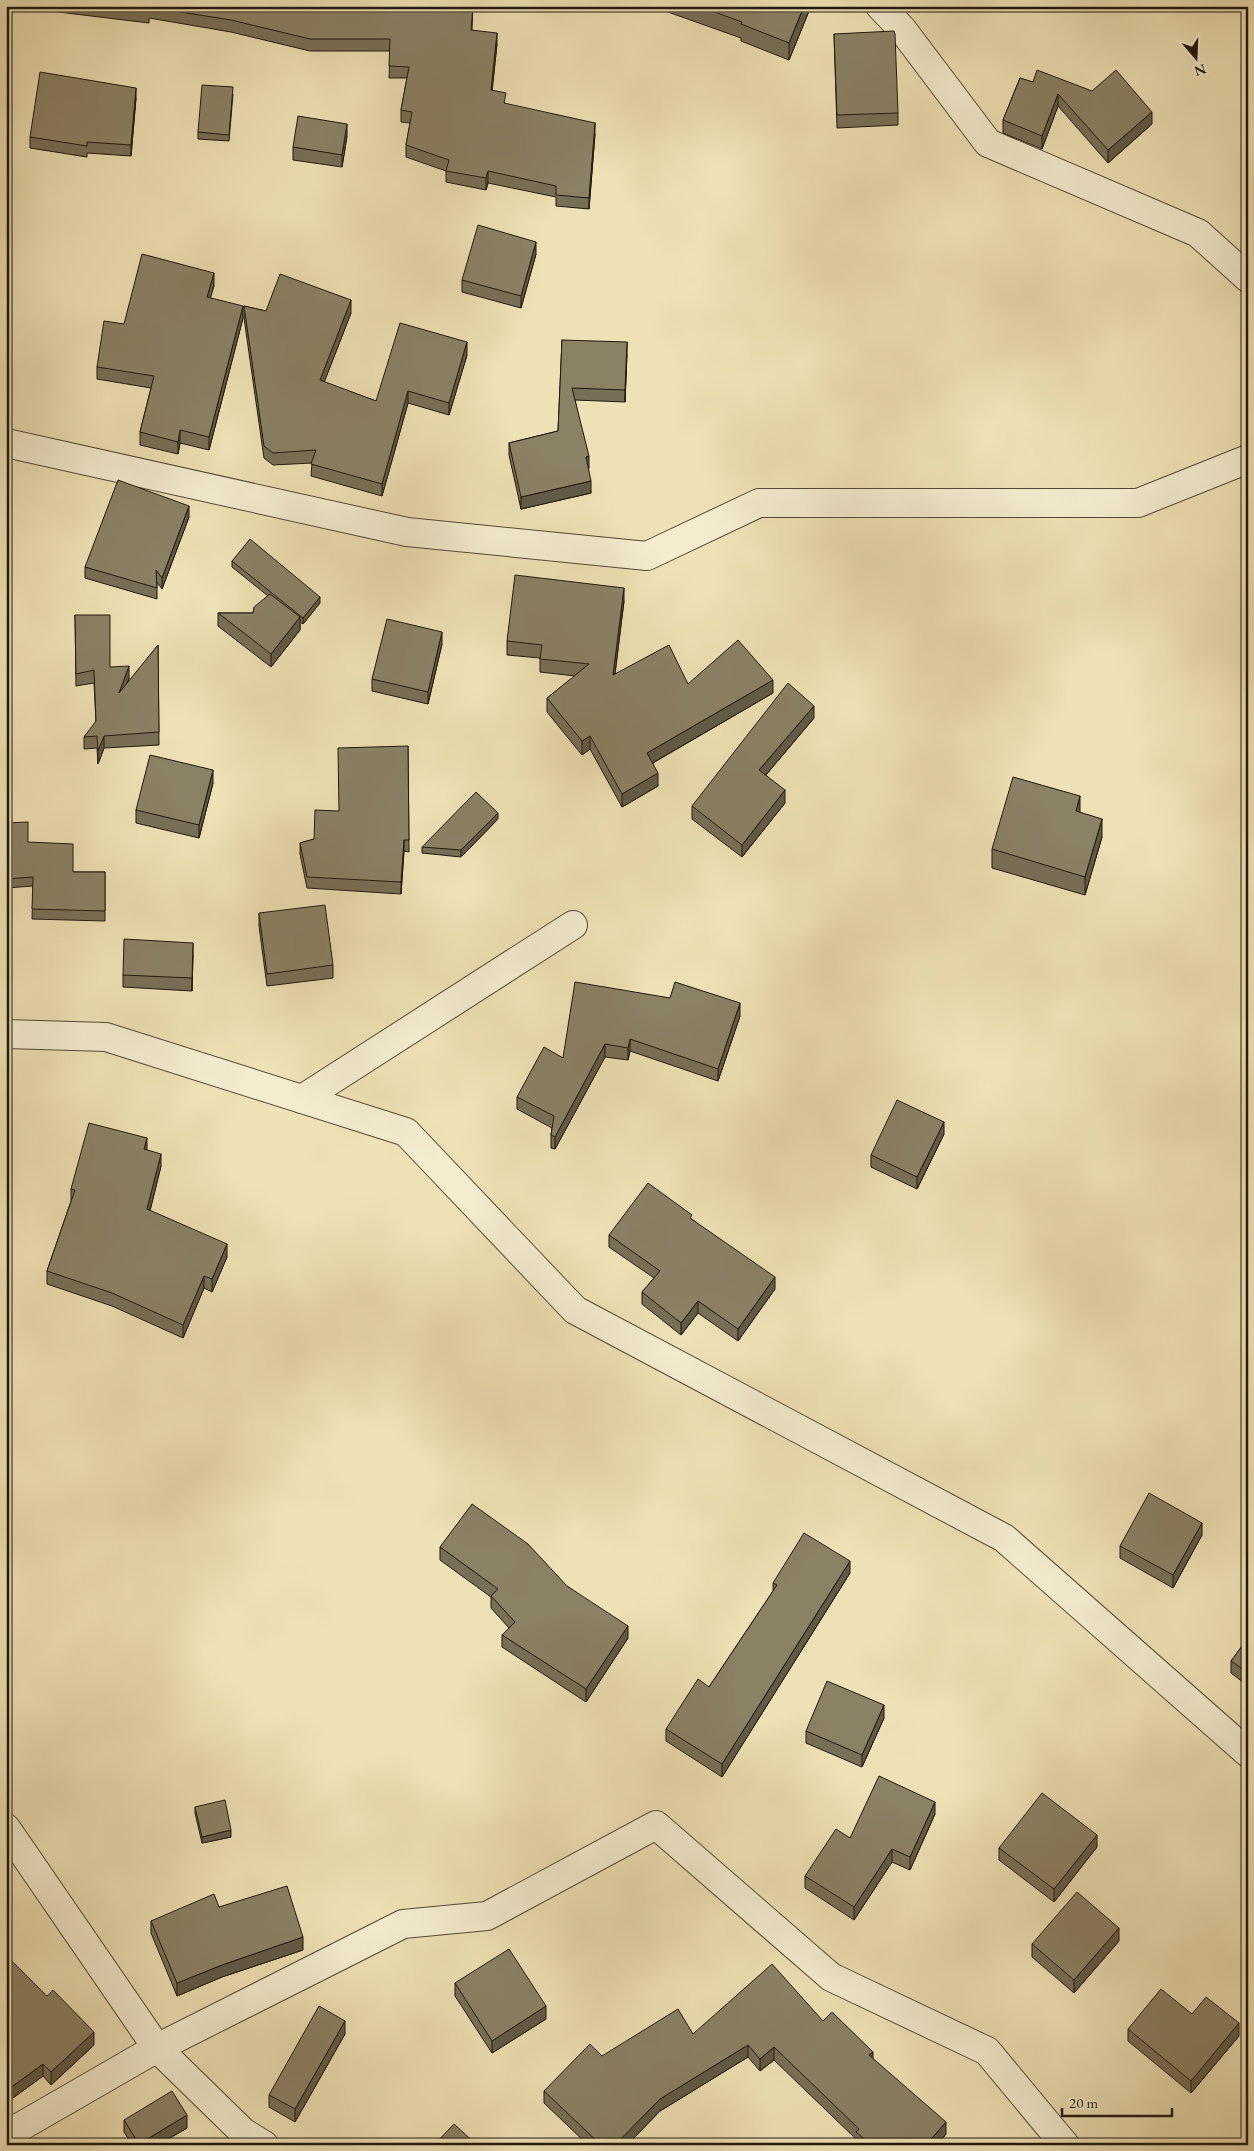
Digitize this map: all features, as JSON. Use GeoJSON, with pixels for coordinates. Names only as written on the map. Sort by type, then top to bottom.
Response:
{"type":"FeatureCollection","features":[{"type":"Feature","properties":{"kind":"street"},"geometry":{"type":"LineString","coordinates":[[880,6],[902,29],[988,143],[1198,233],[1248,278]]}},
{"type":"Feature","properties":{"kind":"street"},"geometry":{"type":"LineString","coordinates":[[6,443],[407,532],[647,556],[759,502],[1138,503],[1248,459]]}},
{"type":"Feature","properties":{"kind":"street"},"geometry":{"type":"LineString","coordinates":[[302,1099],[572,925]]}},
{"type":"Feature","properties":{"kind":"street"},"geometry":{"type":"LineString","coordinates":[[6,1034],[106,1037],[406,1132],[575,1310],[1004,1538],[1248,1753]]}},
{"type":"Feature","properties":{"kind":"street"},"geometry":{"type":"LineString","coordinates":[[6,2135],[157,2048],[403,1924],[487,1916],[656,1825],[831,1977],[986,2051],[1065,2145]]}},
{"type":"Feature","properties":{"kind":"street"},"geometry":{"type":"LineString","coordinates":[[6,1828],[157,2048],[242,2132],[264,2145]]}},
{"type":"Feature","properties":{"kind":"building"},"geometry":{"type":"Polygon","coordinates":[[[108,6],[473,6],[471,30],[497,33],[491,90],[506,93],[504,103],[595,123],[589,198],[556,195],[556,186],[488,171],[486,178],[446,171],[449,160],[406,145],[412,112],[401,110],[409,67],[389,66],[390,39],[310,39],[231,20],[149,7],[149,11],[108,6]]]}},
{"type":"Feature","properties":{"kind":"building"},"geometry":{"type":"Polygon","coordinates":[[[698,6],[804,6],[789,43],[741,24],[742,22],[698,6]]]}},
{"type":"Feature","properties":{"kind":"building"},"geometry":{"type":"Polygon","coordinates":[[[894,31],[898,113],[837,115],[834,34],[894,31]]]}},
{"type":"Feature","properties":{"kind":"building"},"geometry":{"type":"Polygon","coordinates":[[[1037,70],[1092,91],[1116,70],[1152,112],[1108,150],[1058,94],[1042,136],[1003,120],[1020,78],[1033,82],[1037,70]]]}},
{"type":"Feature","properties":{"kind":"building"},"geometry":{"type":"Polygon","coordinates":[[[40,72],[136,88],[131,145],[87,142],[87,146],[30,137],[40,72]]]}},
{"type":"Feature","properties":{"kind":"building"},"geometry":{"type":"Polygon","coordinates":[[[202,85],[233,87],[229,135],[198,132],[202,85]]]}},
{"type":"Feature","properties":{"kind":"building"},"geometry":{"type":"Polygon","coordinates":[[[298,116],[347,124],[342,155],[293,147],[298,116]]]}},
{"type":"Feature","properties":{"kind":"building"},"geometry":{"type":"Polygon","coordinates":[[[478,225],[536,242],[521,296],[462,280],[478,225]]]}},
{"type":"Feature","properties":{"kind":"building"},"geometry":{"type":"Polygon","coordinates":[[[142,254],[214,273],[207,297],[243,306],[209,437],[180,430],[178,442],[140,432],[154,376],[97,367],[104,321],[124,324],[142,254]]]}},
{"type":"Feature","properties":{"kind":"building"},"geometry":{"type":"Polygon","coordinates":[[[280,274],[351,300],[320,380],[376,401],[400,323],[467,342],[449,403],[408,391],[382,484],[311,464],[316,450],[273,453],[264,446],[244,306],[266,311],[280,274]]]}},
{"type":"Feature","properties":{"kind":"building"},"geometry":{"type":"Polygon","coordinates":[[[562,340],[627,342],[625,390],[572,388],[589,456],[586,457],[591,481],[521,497],[509,443],[558,431],[562,340]]]}},
{"type":"Feature","properties":{"kind":"building"},"geometry":{"type":"Polygon","coordinates":[[[118,480],[189,506],[162,578],[156,570],[157,588],[85,567],[118,480]]]}},
{"type":"Feature","properties":{"kind":"building"},"geometry":{"type":"Polygon","coordinates":[[[250,539],[320,597],[303,618],[232,561],[250,539]]]}},
{"type":"Feature","properties":{"kind":"building"},"geometry":{"type":"Polygon","coordinates":[[[515,575],[624,588],[613,675],[669,645],[688,684],[738,640],[773,680],[647,753],[658,773],[622,794],[590,736],[582,741],[547,698],[589,664],[540,659],[542,645],[507,641],[515,575]]]}},
{"type":"Feature","properties":{"kind":"building"},"geometry":{"type":"Polygon","coordinates":[[[270,594],[300,617],[271,654],[218,613],[253,613],[254,607],[270,594]]]}},
{"type":"Feature","properties":{"kind":"building"},"geometry":{"type":"Polygon","coordinates":[[[75,615],[110,615],[110,667],[129,666],[119,693],[158,645],[159,732],[104,736],[98,751],[97,736],[84,737],[96,721],[94,670],[76,674],[75,615]]]}},
{"type":"Feature","properties":{"kind":"building"},"geometry":{"type":"Polygon","coordinates":[[[387,619],[442,632],[428,692],[372,679],[387,619]]]}},
{"type":"Feature","properties":{"kind":"building"},"geometry":{"type":"Polygon","coordinates":[[[788,683],[814,706],[759,770],[785,790],[742,845],[692,806],[788,683]]]}},
{"type":"Feature","properties":{"kind":"building"},"geometry":{"type":"Polygon","coordinates":[[[408,746],[409,840],[404,840],[401,882],[307,877],[300,843],[314,839],[315,810],[339,811],[338,748],[408,746]]]}},
{"type":"Feature","properties":{"kind":"building"},"geometry":{"type":"Polygon","coordinates":[[[150,755],[213,770],[199,825],[136,810],[150,755]]]}},
{"type":"Feature","properties":{"kind":"building"},"geometry":{"type":"Polygon","coordinates":[[[1013,777],[1080,796],[1076,811],[1102,819],[1085,877],[992,849],[1013,777]]]}},
{"type":"Feature","properties":{"kind":"building"},"geometry":{"type":"Polygon","coordinates":[[[476,792],[498,813],[461,850],[422,847],[476,792]]]}},
{"type":"Feature","properties":{"kind":"building"},"geometry":{"type":"Polygon","coordinates":[[[28,822],[28,842],[73,844],[73,872],[105,872],[105,911],[32,909],[33,877],[6,879],[6,823],[28,822]]]}},
{"type":"Feature","properties":{"kind":"building"},"geometry":{"type":"Polygon","coordinates":[[[325,905],[333,965],[267,974],[259,913],[325,905]]]}},
{"type":"Feature","properties":{"kind":"building"},"geometry":{"type":"Polygon","coordinates":[[[124,939],[193,943],[192,978],[123,975],[124,939]]]}},
{"type":"Feature","properties":{"kind":"building"},"geometry":{"type":"Polygon","coordinates":[[[575,982],[670,998],[675,982],[740,1003],[718,1069],[630,1039],[628,1048],[605,1044],[555,1137],[551,1135],[554,1116],[517,1097],[544,1047],[563,1058],[575,982]]]}},
{"type":"Feature","properties":{"kind":"building"},"geometry":{"type":"Polygon","coordinates":[[[897,1100],[944,1122],[917,1177],[871,1155],[897,1100]]]}},
{"type":"Feature","properties":{"kind":"building"},"geometry":{"type":"Polygon","coordinates":[[[89,1123],[147,1138],[144,1149],[161,1154],[147,1209],[227,1244],[212,1279],[204,1276],[183,1325],[112,1293],[47,1271],[75,1190],[71,1189],[89,1123]]]}},
{"type":"Feature","properties":{"kind":"building"},"geometry":{"type":"Polygon","coordinates":[[[648,1183],[692,1215],[690,1218],[775,1277],[738,1329],[698,1301],[681,1323],[642,1292],[660,1271],[609,1235],[648,1183]]]}},
{"type":"Feature","properties":{"kind":"building"},"geometry":{"type":"Polygon","coordinates":[[[1149,1493],[1202,1523],[1173,1575],[1120,1546],[1149,1493]]]}},
{"type":"Feature","properties":{"kind":"building"},"geometry":{"type":"Polygon","coordinates":[[[472,1504],[528,1544],[567,1586],[628,1626],[586,1689],[502,1635],[515,1622],[491,1596],[498,1589],[440,1547],[472,1504]]]}},
{"type":"Feature","properties":{"kind":"building"},"geometry":{"type":"Polygon","coordinates":[[[804,1533],[850,1561],[722,1764],[666,1729],[698,1679],[709,1687],[777,1585],[773,1583],[804,1533]]]}},
{"type":"Feature","properties":{"kind":"building"},"geometry":{"type":"Polygon","coordinates":[[[1248,1638],[1248,1673],[1231,1661],[1248,1638]]]}},
{"type":"Feature","properties":{"kind":"building"},"geometry":{"type":"Polygon","coordinates":[[[827,1681],[884,1705],[862,1755],[806,1731],[827,1681]]]}},
{"type":"Feature","properties":{"kind":"building"},"geometry":{"type":"Polygon","coordinates":[[[879,1776],[935,1802],[910,1857],[892,1849],[854,1907],[805,1876],[836,1829],[850,1838],[879,1776]]]}},
{"type":"Feature","properties":{"kind":"building"},"geometry":{"type":"Polygon","coordinates":[[[1042,1793],[1097,1835],[1054,1889],[999,1848],[1042,1793]]]}},
{"type":"Feature","properties":{"kind":"building"},"geometry":{"type":"Polygon","coordinates":[[[225,1800],[231,1830],[202,1837],[195,1807],[225,1800]]]}},
{"type":"Feature","properties":{"kind":"building"},"geometry":{"type":"Polygon","coordinates":[[[287,1886],[303,1937],[177,1983],[151,1921],[214,1894],[219,1907],[287,1886]]]}},
{"type":"Feature","properties":{"kind":"building"},"geometry":{"type":"Polygon","coordinates":[[[1077,1892],[1119,1928],[1074,1980],[1032,1944],[1077,1892]]]}},
{"type":"Feature","properties":{"kind":"building"},"geometry":{"type":"Polygon","coordinates":[[[509,1949],[546,2006],[492,2041],[455,1983],[509,1949]]]}},
{"type":"Feature","properties":{"kind":"building"},"geometry":{"type":"Polygon","coordinates":[[[6,1955],[47,1996],[53,1990],[94,2032],[51,2072],[43,2064],[6,2091],[6,1955]]]}},
{"type":"Feature","properties":{"kind":"building"},"geometry":{"type":"Polygon","coordinates":[[[772,1964],[823,2021],[832,2012],[873,2052],[869,2055],[946,2122],[926,2145],[871,2145],[856,2132],[859,2129],[774,2047],[760,2059],[748,2045],[660,2099],[615,2145],[601,2145],[544,2091],[590,2044],[602,2056],[678,2009],[693,2034],[772,1964]]]}},
{"type":"Feature","properties":{"kind":"building"},"geometry":{"type":"Polygon","coordinates":[[[1161,1989],[1192,2014],[1206,1997],[1239,2023],[1191,2081],[1128,2029],[1161,1989]]]}},
{"type":"Feature","properties":{"kind":"building"},"geometry":{"type":"Polygon","coordinates":[[[319,2006],[345,2021],[295,2109],[269,2095],[319,2006]]]}},
{"type":"Feature","properties":{"kind":"building"},"geometry":{"type":"Polygon","coordinates":[[[172,2091],[187,2115],[139,2144],[124,2120],[172,2091]]]}},
{"type":"Feature","properties":{"kind":"building"},"geometry":{"type":"Polygon","coordinates":[[[454,2124],[477,2145],[434,2145],[454,2124]]]}}]}
